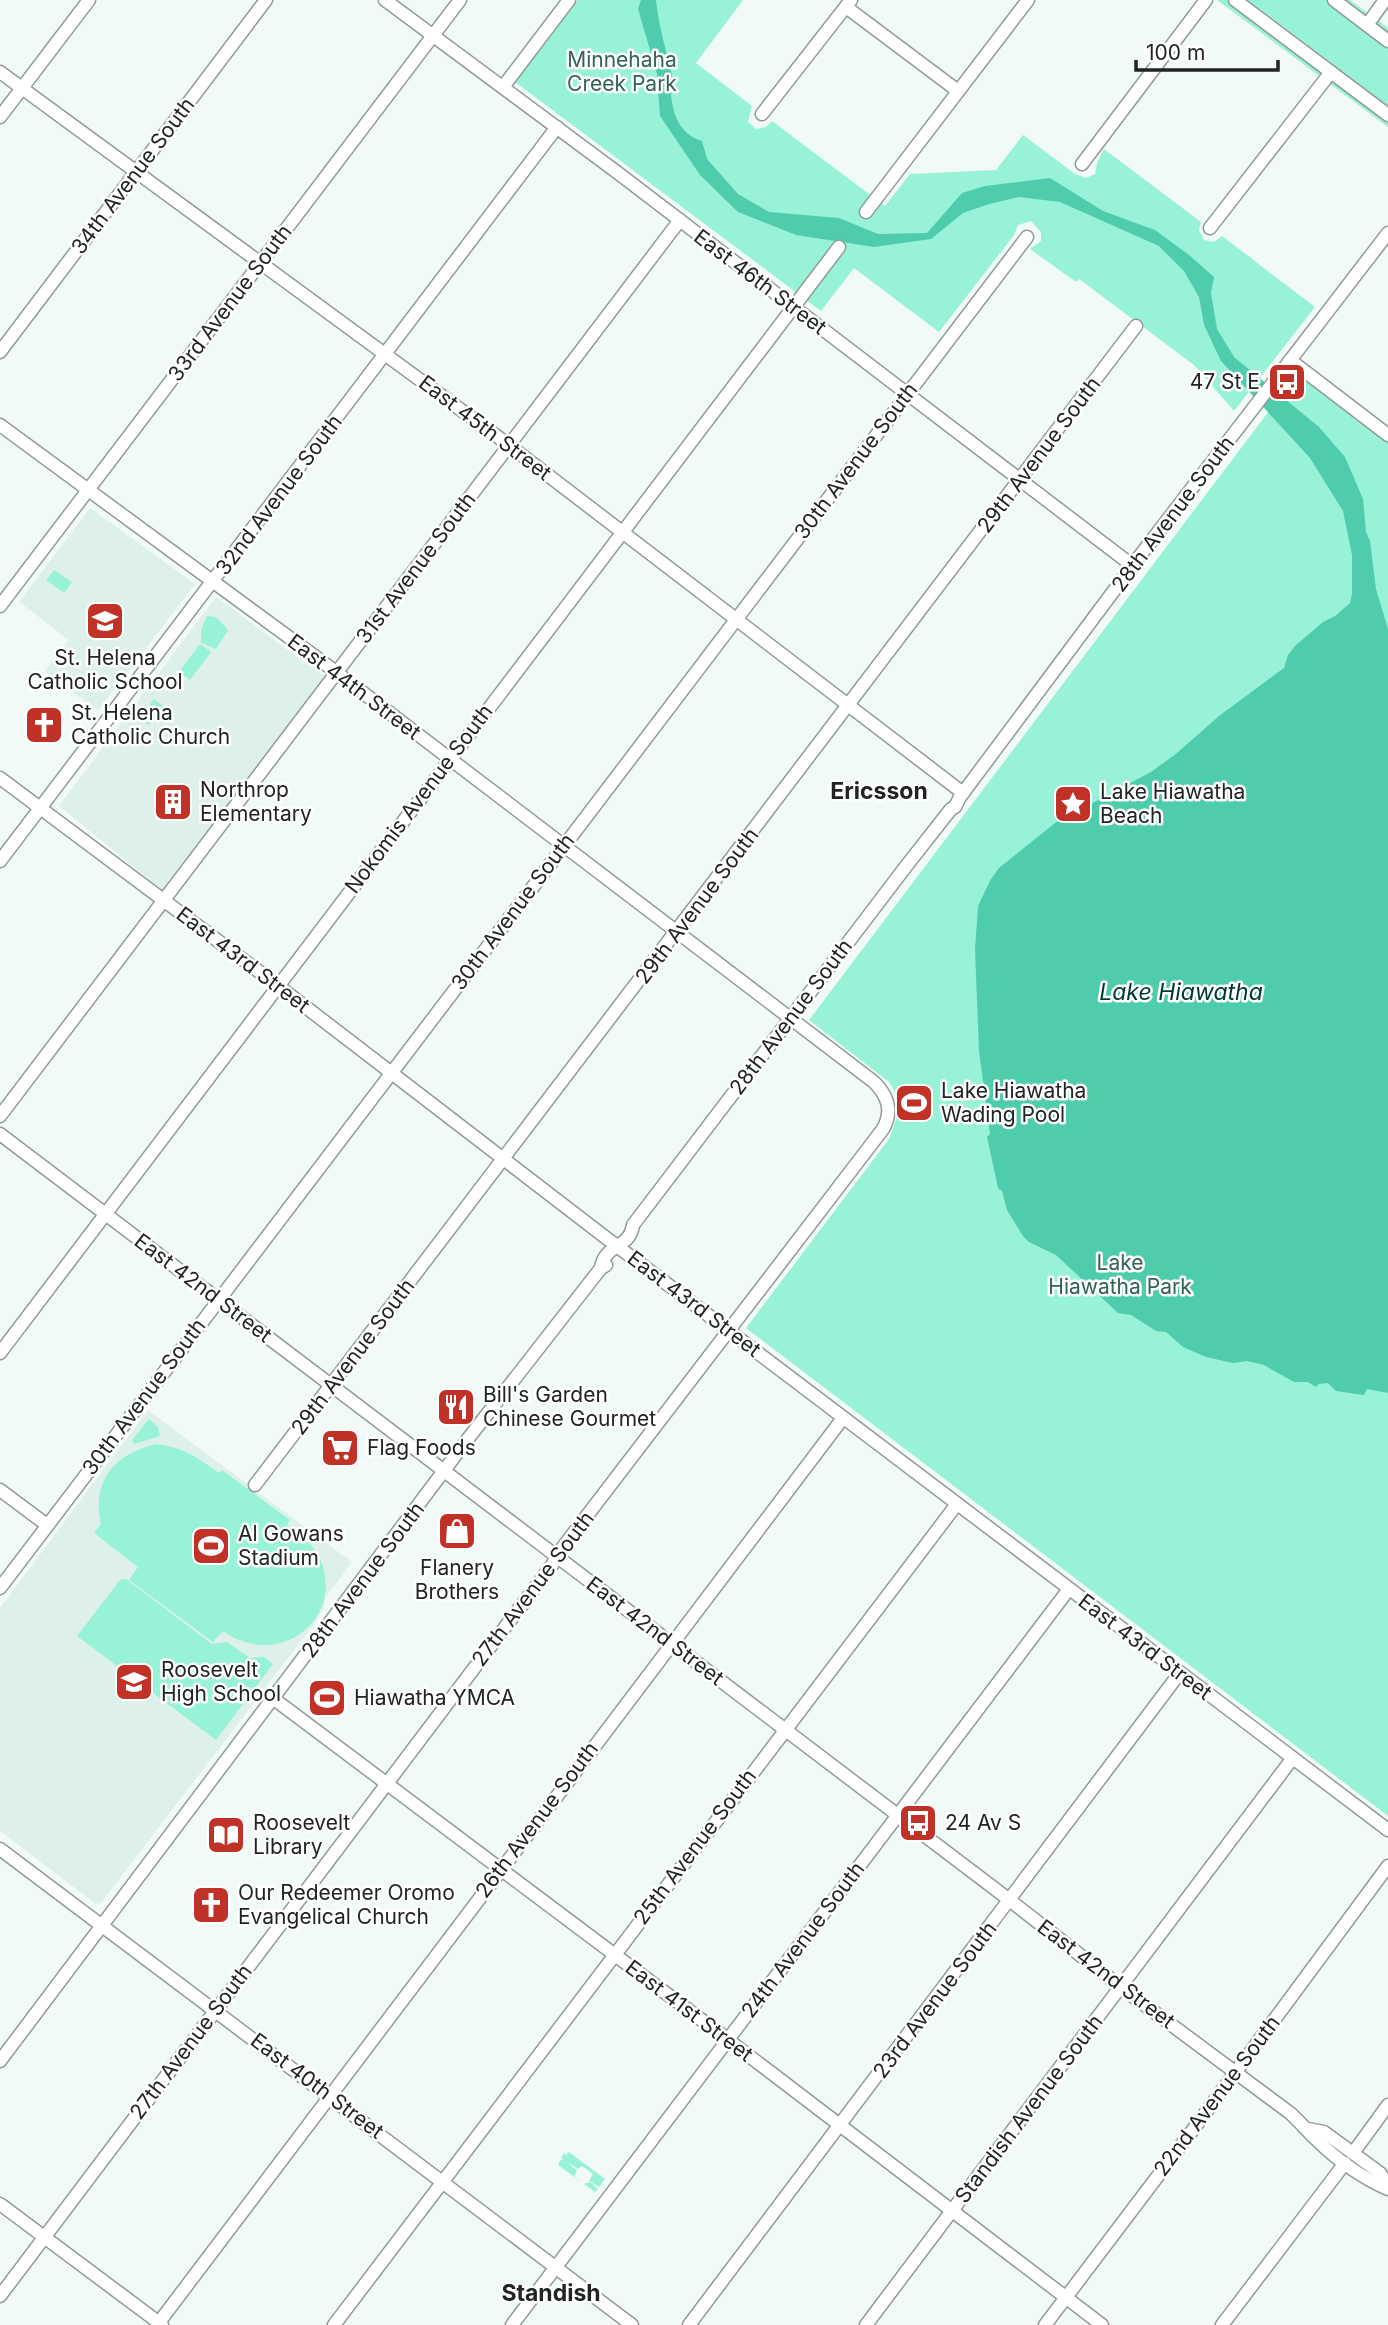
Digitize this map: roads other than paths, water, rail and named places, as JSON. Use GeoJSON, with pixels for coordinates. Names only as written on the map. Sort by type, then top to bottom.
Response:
{"type":"FeatureCollection","features":[{"type":"Feature","properties":{"kind":"street"},"geometry":{"type":"LineString","coordinates":[[0,117],[89,0]]}},
{"type":"Feature","properties":{"kind":"street","name":"34th Avenue South"},"geometry":{"type":"LineString","coordinates":[[0,352],[266,0]]}},
{"type":"Feature","properties":{"kind":"street","name":"East 46th Street"},"geometry":{"type":"LineString","coordinates":[[385,0],[680,220],[1133,566]]}},
{"type":"Feature","properties":{"kind":"street","name":"33rd Avenue South"},"geometry":{"type":"LineString","coordinates":[[0,606],[460,0]]}},
{"type":"Feature","properties":{"kind":"street"},"geometry":{"type":"LineString","coordinates":[[503,87],[569,0]]}},
{"type":"Feature","properties":{"kind":"street"},"geometry":{"type":"LineString","coordinates":[[866,212],[1028,0]]}},
{"type":"Feature","properties":{"kind":"street"},"geometry":{"type":"LineString","coordinates":[[1082,164],[1206,0]]}},
{"type":"Feature","properties":{"kind":"street"},"geometry":{"type":"LineString","coordinates":[[1235,0],[1388,115]]}},
{"type":"Feature","properties":{"kind":"street"},"geometry":{"type":"LineString","coordinates":[[1334,0],[1388,41]]}},
{"type":"Feature","properties":{"kind":"street"},"geometry":{"type":"LineString","coordinates":[[1367,25],[1385,0]]}},
{"type":"Feature","properties":{"kind":"street"},"geometry":{"type":"LineString","coordinates":[[762,114],[849,4],[958,91]]}},
{"type":"Feature","properties":{"kind":"street","name":"East 45th Street"},"geometry":{"type":"LineString","coordinates":[[0,72],[508,445],[961,795]]}},
{"type":"Feature","properties":{"kind":"street"},"geometry":{"type":"LineString","coordinates":[[1210,228],[1331,72]]}},
{"type":"Feature","properties":{"kind":"street","name":"32nd Avenue South"},"geometry":{"type":"LineString","coordinates":[[0,861],[557,128]]}},
{"type":"Feature","properties":{"kind":"street","name":"31st Avenue South"},"geometry":{"type":"LineString","coordinates":[[0,1116],[680,220]]}},
{"type":"Feature","properties":{"kind":"street","name":"28th Avenue South"},"geometry":{"type":"LineString","coordinates":[[0,2061],[601,1268],[602,1260],[610,1248],[623,1244],[632,1232],[633,1225],[951,809],[954,800],[961,795],[1388,233]]}},
{"type":"Feature","properties":{"kind":"street","name":"30th Avenue South"},"geometry":{"type":"LineString","coordinates":[[0,1588],[1027,237]]}},
{"type":"Feature","properties":{"kind":"street","name":"Nokomis Avenue South"},"geometry":{"type":"LineString","coordinates":[[0,1353],[839,247]]}},
{"type":"Feature","properties":{"kind":"street","name":"29th Avenue South"},"geometry":{"type":"LineString","coordinates":[[255,1485],[1136,326]]}},
{"type":"Feature","properties":{"kind":"street"},"geometry":{"type":"LineString","coordinates":[[1290,360],[1386,434]]}},
{"type":"Feature","properties":{"kind":"street","name":"East 44th Street"},"geometry":{"type":"LineString","coordinates":[[0,425],[337,673],[790,1019],[883,1092],[888,1103],[888,1117]]}},
{"type":"Feature","properties":{"kind":"street","name":"East 43rd Street"},"geometry":{"type":"LineString","coordinates":[[0,778],[277,985],[1179,1674],[1388,1830]]}},
{"type":"Feature","properties":{"kind":"street","name":"27th Avenue South"},"geometry":{"type":"LineString","coordinates":[[0,2296],[556,1556],[883,1129],[888,1117]]}},
{"type":"Feature","properties":{"kind":"street","name":"East 42nd Street"},"geometry":{"type":"LineString","coordinates":[[0,1134],[1235,2071],[1308,2129],[1318,2141],[1349,2158],[1373,2183],[1388,2188]]}},
{"type":"Feature","properties":{"kind":"street","name":"26th Avenue South"},"geometry":{"type":"LineString","coordinates":[[159,2324],[843,1418]]}},
{"type":"Feature","properties":{"kind":"street"},"geometry":{"type":"LineString","coordinates":[[0,1490],[47,1525]]}},
{"type":"Feature","properties":{"kind":"street","name":"25th Avenue South"},"geometry":{"type":"LineString","coordinates":[[334,2325],[957,1504]]}},
{"type":"Feature","properties":{"kind":"street","name":"24th Avenue South"},"geometry":{"type":"LineString","coordinates":[[512,2325],[1069,1589]]}},
{"type":"Feature","properties":{"kind":"street","name":"23rd Avenue South"},"geometry":{"type":"LineString","coordinates":[[689,2325],[1179,1674]]}},
{"type":"Feature","properties":{"kind":"street","name":"East 41st Street"},"geometry":{"type":"LineString","coordinates":[[274,1699],[1102,2325]]}},
{"type":"Feature","properties":{"kind":"street","name":"Standish Avenue South"},"geometry":{"type":"LineString","coordinates":[[866,2325],[1292,1759]]}},
{"type":"Feature","properties":{"kind":"street","name":"East 40th Street"},"geometry":{"type":"LineString","coordinates":[[0,1849],[632,2325]]}},
{"type":"Feature","properties":{"kind":"street","name":"22nd Avenue South"},"geometry":{"type":"LineString","coordinates":[[1045,2325],[1388,1866]]}},
{"type":"Feature","properties":{"kind":"street"},"geometry":{"type":"LineString","coordinates":[[1222,2325],[1388,2105]]}},
{"type":"Feature","properties":{"kind":"street"},"geometry":{"type":"LineString","coordinates":[[0,2204],[159,2324]]}},
{"type":"Feature","properties":{"kind":"water","name":"Lake Hiawatha"},"geometry":{"type":"Polygon","coordinates":[[[641,0],[656,0],[673,80],[671,95],[679,124],[702,141],[707,159],[738,194],[769,212],[839,218],[878,234],[927,233],[962,193],[985,186],[1050,178],[1103,211],[1155,230],[1214,277],[1211,293],[1217,329],[1234,357],[1319,427],[1345,457],[1363,499],[1376,589],[1388,629],[1388,1393],[1367,1389],[1364,1395],[1336,1391],[1328,1383],[1316,1387],[1308,1382],[1294,1382],[1264,1365],[1247,1361],[1233,1363],[1206,1357],[1183,1347],[1166,1332],[1156,1331],[1131,1315],[1118,1313],[1056,1255],[1029,1242],[1007,1210],[1002,1191],[998,1188],[987,1137],[990,1134],[979,1051],[975,949],[978,906],[991,879],[999,868],[1055,823],[1151,772],[1177,753],[1219,716],[1284,668],[1288,655],[1295,646],[1350,603],[1352,555],[1343,511],[1310,458],[1221,361],[1204,325],[1199,297],[1184,271],[1159,246],[1060,202],[1019,197],[963,213],[931,239],[874,247],[796,235],[738,212],[700,175],[660,116],[657,74],[638,9],[641,0]]]}},
{"type":"Feature","properties":{"kind":"water","name":"Lake Hiawatha Wading Pool"},"geometry":{"type":"Polygon","coordinates":[[[920,1091],[923,1112],[909,1114],[906,1093],[920,1091]]]}},
{"type":"Feature","properties":{"kind":"place","name":"47 St E"},"geometry":{"type":"Point","coordinates":[1287,382]}},
{"type":"Feature","properties":{"kind":"place","name":"St. Helena Catholic School"},"geometry":{"type":"Point","coordinates":[105,621]}},
{"type":"Feature","properties":{"kind":"place","name":"St. Helena Catholic Church"},"geometry":{"type":"Point","coordinates":[44,725]}},
{"type":"Feature","properties":{"kind":"place","name":"Northrop Elementary"},"geometry":{"type":"Point","coordinates":[173,802]}},
{"type":"Feature","properties":{"kind":"place","name":"Lake Hiawatha Beach"},"geometry":{"type":"Point","coordinates":[1073,804]}},
{"type":"Feature","properties":{"kind":"place","name":"Lake Hiawatha Wading Pool"},"geometry":{"type":"Point","coordinates":[914,1103]}},
{"type":"Feature","properties":{"kind":"place","name":"Bill's Garden Chinese Gourmet"},"geometry":{"type":"Point","coordinates":[456,1407]}},
{"type":"Feature","properties":{"kind":"place","name":"Flag Foods"},"geometry":{"type":"Point","coordinates":[340,1448]}},
{"type":"Feature","properties":{"kind":"place","name":"Flanery Brothers"},"geometry":{"type":"Point","coordinates":[457,1531]}},
{"type":"Feature","properties":{"kind":"place","name":"Al Gowans Stadium"},"geometry":{"type":"Point","coordinates":[211,1546]}},
{"type":"Feature","properties":{"kind":"place","name":"Roosevelt High School"},"geometry":{"type":"Point","coordinates":[134,1682]}},
{"type":"Feature","properties":{"kind":"place","name":"Hiawatha YMCA"},"geometry":{"type":"Point","coordinates":[327,1698]}},
{"type":"Feature","properties":{"kind":"place","name":"24 Av S"},"geometry":{"type":"Point","coordinates":[918,1823]}},
{"type":"Feature","properties":{"kind":"place","name":"Roosevelt Library"},"geometry":{"type":"Point","coordinates":[226,1835]}},
{"type":"Feature","properties":{"kind":"place","name":"Our Redeemer Oromo Evangelical Church"},"geometry":{"type":"Point","coordinates":[211,1905]}},
{"type":"Feature","properties":{"kind":"district","name":"Ericsson"},"geometry":{"type":"Point","coordinates":[879,791]}},
{"type":"Feature","properties":{"kind":"district","name":"Standish"},"geometry":{"type":"Point","coordinates":[551,2293]}},
{"type":"Feature","properties":{"kind":"park label","name":"Minnehaha Creek Park"},"geometry":{"type":"Point","coordinates":[622,72]}},
{"type":"Feature","properties":{"kind":"park label","name":"Lake Hiawatha Park"},"geometry":{"type":"Point","coordinates":[1120,1275]}}]}
